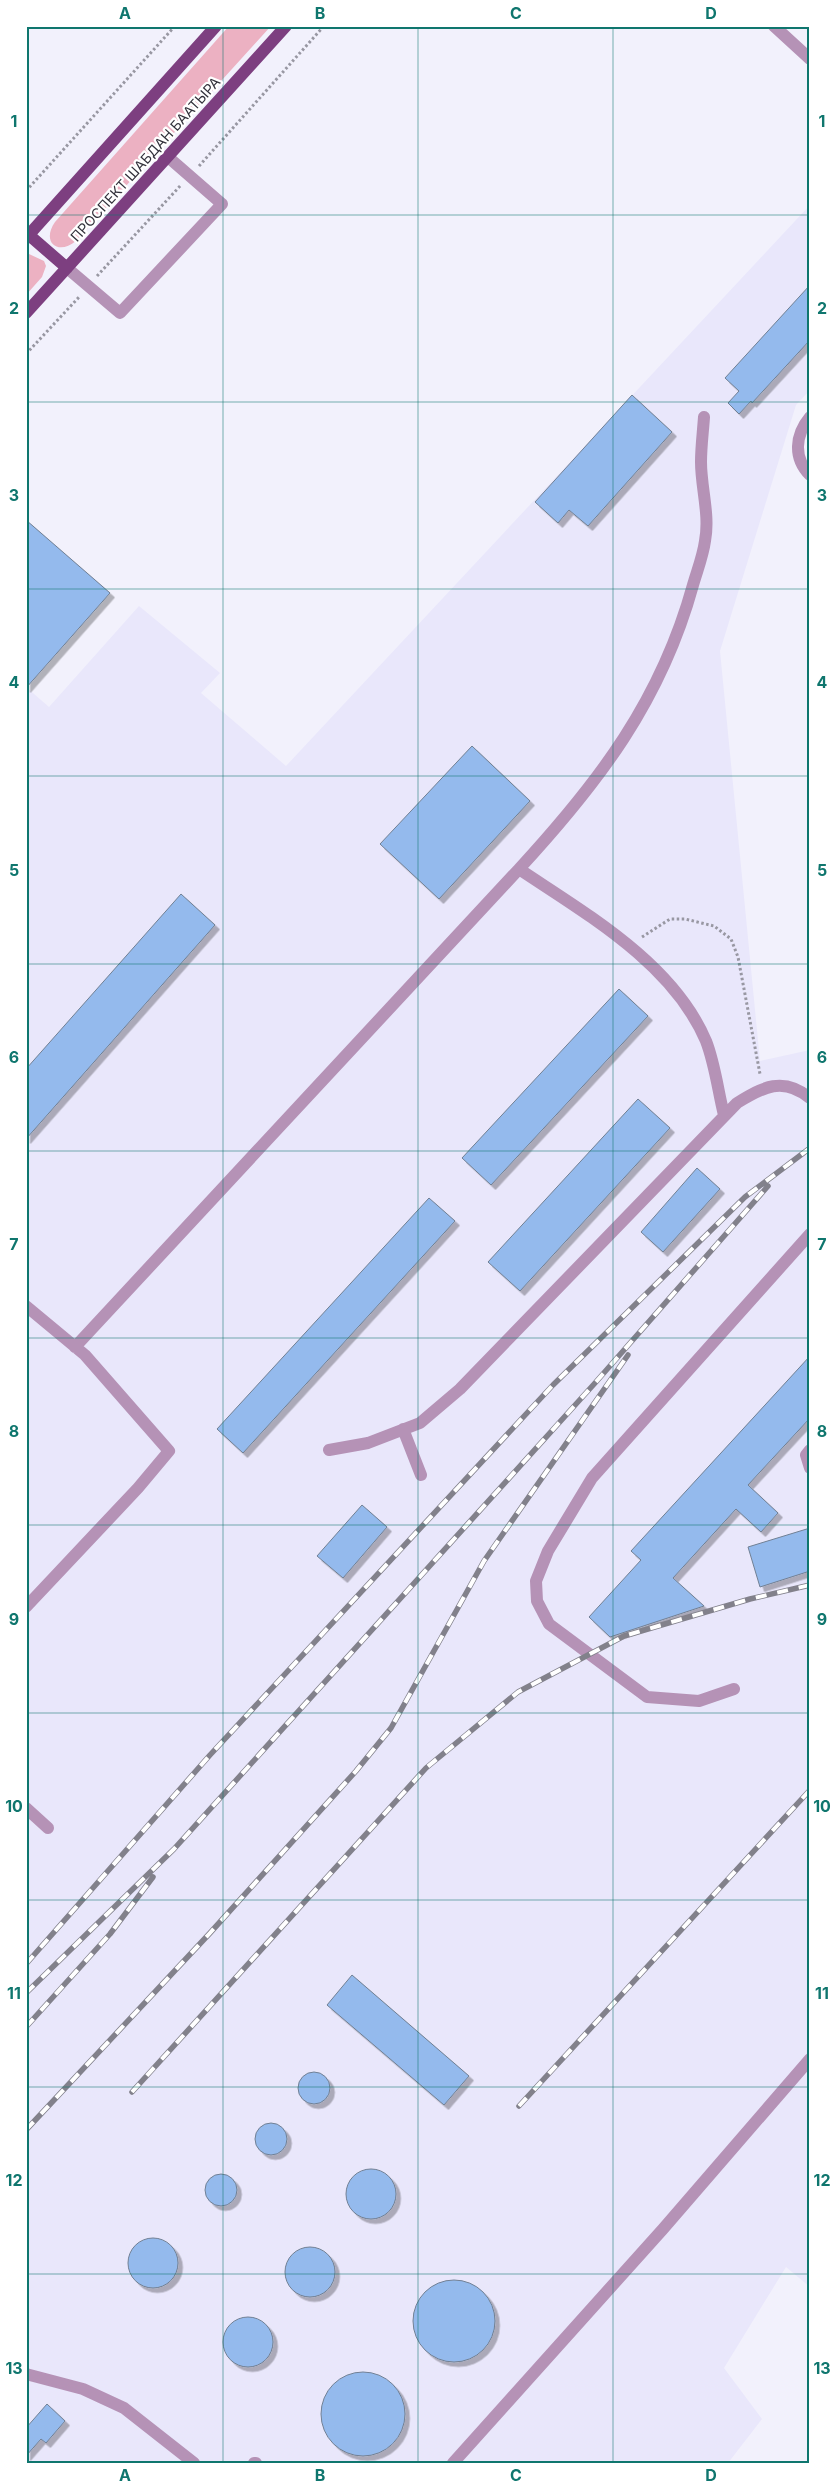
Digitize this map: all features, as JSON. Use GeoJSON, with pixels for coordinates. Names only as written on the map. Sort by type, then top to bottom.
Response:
{"type":"FeatureCollection","features":[{"type":"Feature","properties":{"kind":"main road"},"geometry":{"type":"LineString","coordinates":[[67,268],[28,236],[216,26]]}},
{"type":"Feature","properties":{"kind":"main road","name":"ПРОСПЕКТ ШАБДАН БААТЫРА"},"geometry":{"type":"LineString","coordinates":[[26,313],[286,26]]}},
{"type":"Feature","properties":{"kind":"lane"},"geometry":{"type":"LineString","coordinates":[[774,26],[810,59]]}},
{"type":"Feature","properties":{"kind":"lane"},"geometry":{"type":"LineString","coordinates":[[67,268],[120,313],[222,204],[168,157]]}},
{"type":"Feature","properties":{"kind":"lane"},"geometry":{"type":"LineString","coordinates":[[75,1347],[561,824],[614,756],[659,677],[677,639],[706,541],[706,513],[701,463],[704,417]]}},
{"type":"Feature","properties":{"kind":"lane"},"geometry":{"type":"LineString","coordinates":[[810,417],[802,426],[798,437],[798,453],[804,469],[810,475]]}},
{"type":"Feature","properties":{"kind":"lane"},"geometry":{"type":"LineString","coordinates":[[519,869],[594,919],[646,960],[691,1010],[707,1043],[724,1115]]}},
{"type":"Feature","properties":{"kind":"lane"},"geometry":{"type":"LineString","coordinates":[[328,1450],[368,1443],[420,1423],[460,1389],[737,1103],[762,1087],[785,1085],[800,1090],[810,1098]]}},
{"type":"Feature","properties":{"kind":"lane"},"geometry":{"type":"LineString","coordinates":[[734,1690],[699,1701],[647,1697],[549,1624],[537,1601],[536,1581],[548,1550],[592,1478],[810,1234]]}},
{"type":"Feature","properties":{"kind":"lane"},"geometry":{"type":"LineString","coordinates":[[26,1306],[75,1347],[170,1451],[138,1488],[26,1607]]}},
{"type":"Feature","properties":{"kind":"lane"},"geometry":{"type":"LineString","coordinates":[[403,1429],[421,1475]]}},
{"type":"Feature","properties":{"kind":"lane"},"geometry":{"type":"LineString","coordinates":[[810,1450],[806,1455],[810,1468]]}},
{"type":"Feature","properties":{"kind":"lane"},"geometry":{"type":"LineString","coordinates":[[26,1808],[48,1828]]}},
{"type":"Feature","properties":{"kind":"lane"},"geometry":{"type":"LineString","coordinates":[[453,2463],[663,2229],[810,2059]]}},
{"type":"Feature","properties":{"kind":"lane"},"geometry":{"type":"LineString","coordinates":[[26,2374],[83,2389],[124,2408],[194,2463]]}},
{"type":"Feature","properties":{"kind":"path"},"geometry":{"type":"LineString","coordinates":[[26,191],[175,26]]}},
{"type":"Feature","properties":{"kind":"path"},"geometry":{"type":"LineString","coordinates":[[26,354],[324,26]]}},
{"type":"Feature","properties":{"kind":"path"},"geometry":{"type":"LineString","coordinates":[[639,938],[670,919],[685,919],[714,926],[731,940],[738,958],[762,1087]]}},
{"type":"Feature","properties":{"kind":"shaded area"},"geometry":{"type":"Polygon","coordinates":[[[229,26],[271,26],[76,241],[63,247],[54,245],[50,236],[55,222],[229,26]]]}},
{"type":"Feature","properties":{"kind":"shaded area"},"geometry":{"type":"Polygon","coordinates":[[[810,205],[810,390],[796,405],[720,651],[760,1061],[810,1050],[810,2287],[786,2267],[724,2368],[762,2419],[728,2463],[26,2463],[26,687],[49,707],[139,606],[220,673],[201,693],[286,766],[810,205]]]}},
{"type":"Feature","properties":{"kind":"shaded area"},"geometry":{"type":"Polygon","coordinates":[[[29,254],[44,261],[46,266],[42,277],[26,295],[26,256],[29,254]]]}},
{"type":"Feature","properties":{"kind":"building"},"geometry":{"type":"Polygon","coordinates":[[[810,285],[810,340],[752,403],[751,401],[739,414],[728,403],[739,391],[725,378],[810,285]]]}},
{"type":"Feature","properties":{"kind":"building"},"geometry":{"type":"Polygon","coordinates":[[[632,395],[672,432],[588,526],[569,510],[558,523],[535,502],[632,395]]]}},
{"type":"Feature","properties":{"kind":"building"},"geometry":{"type":"Polygon","coordinates":[[[26,520],[110,593],[26,688],[26,520]]]}},
{"type":"Feature","properties":{"kind":"building"},"geometry":{"type":"Polygon","coordinates":[[[472,746],[530,801],[439,899],[380,844],[472,746]]]}},
{"type":"Feature","properties":{"kind":"building"},"geometry":{"type":"Polygon","coordinates":[[[181,894],[215,925],[26,1139],[26,1069],[181,894]]]}},
{"type":"Feature","properties":{"kind":"building"},"geometry":{"type":"Polygon","coordinates":[[[619,989],[648,1016],[491,1185],[462,1158],[619,989]]]}},
{"type":"Feature","properties":{"kind":"building"},"geometry":{"type":"Polygon","coordinates":[[[638,1099],[670,1128],[520,1291],[488,1262],[638,1099]]]}},
{"type":"Feature","properties":{"kind":"building"},"geometry":{"type":"Polygon","coordinates":[[[697,1168],[720,1189],[663,1252],[641,1232],[697,1168]]]}},
{"type":"Feature","properties":{"kind":"building"},"geometry":{"type":"Polygon","coordinates":[[[429,1198],[455,1221],[243,1453],[217,1429],[429,1198]]]}},
{"type":"Feature","properties":{"kind":"building"},"geometry":{"type":"Polygon","coordinates":[[[810,1356],[810,1418],[748,1485],[778,1513],[761,1532],[736,1509],[673,1578],[704,1606],[610,1637],[589,1617],[641,1560],[631,1551],[810,1356]]]}},
{"type":"Feature","properties":{"kind":"building"},"geometry":{"type":"Polygon","coordinates":[[[362,1505],[387,1527],[343,1578],[317,1556],[362,1505]]]}},
{"type":"Feature","properties":{"kind":"building"},"geometry":{"type":"Polygon","coordinates":[[[810,1528],[810,1571],[760,1587],[748,1547],[810,1528]]]}},
{"type":"Feature","properties":{"kind":"building"},"geometry":{"type":"Polygon","coordinates":[[[352,1975],[469,2076],[444,2105],[327,2005],[352,1975]]]}},
{"type":"Feature","properties":{"kind":"building"},"geometry":{"type":"Polygon","coordinates":[[[314,2072],[320,2073],[325,2077],[329,2082],[329,2094],[325,2099],[320,2103],[314,2104],[308,2103],[303,2099],[299,2094],[298,2088],[299,2082],[303,2077],[308,2073],[314,2072]]]}},
{"type":"Feature","properties":{"kind":"building"},"geometry":{"type":"Polygon","coordinates":[[[271,2123],[277,2124],[282,2128],[286,2133],[286,2145],[282,2150],[277,2154],[271,2155],[265,2154],[260,2150],[256,2145],[255,2139],[256,2133],[260,2128],[265,2124],[271,2123]]]}},
{"type":"Feature","properties":{"kind":"building"},"geometry":{"type":"Polygon","coordinates":[[[366,2169],[376,2169],[389,2176],[396,2189],[396,2199],[389,2212],[376,2219],[366,2219],[357,2215],[350,2208],[346,2199],[346,2189],[350,2180],[357,2173],[366,2169]]]}},
{"type":"Feature","properties":{"kind":"building"},"geometry":{"type":"Polygon","coordinates":[[[221,2174],[227,2175],[232,2179],[236,2184],[236,2196],[232,2201],[227,2205],[221,2206],[215,2205],[210,2201],[206,2196],[205,2190],[206,2184],[210,2179],[215,2175],[221,2174]]]}},
{"type":"Feature","properties":{"kind":"building"},"geometry":{"type":"Polygon","coordinates":[[[148,2238],[158,2238],[171,2245],[178,2258],[178,2268],[171,2281],[158,2288],[148,2288],[139,2284],[132,2277],[128,2268],[128,2258],[132,2249],[139,2242],[148,2238]]]}},
{"type":"Feature","properties":{"kind":"building"},"geometry":{"type":"Polygon","coordinates":[[[305,2247],[315,2247],[328,2254],[335,2267],[335,2277],[328,2290],[315,2297],[305,2297],[296,2293],[289,2286],[285,2277],[285,2267],[289,2258],[296,2251],[305,2247]]]}},
{"type":"Feature","properties":{"kind":"building"},"geometry":{"type":"Polygon","coordinates":[[[446,2280],[462,2280],[477,2287],[488,2298],[495,2313],[492,2337],[483,2350],[462,2362],[446,2362],[431,2355],[420,2344],[413,2329],[413,2313],[420,2298],[431,2287],[446,2280]]]}},
{"type":"Feature","properties":{"kind":"building"},"geometry":{"type":"Polygon","coordinates":[[[243,2317],[253,2317],[266,2324],[273,2337],[273,2347],[266,2360],[253,2367],[243,2367],[234,2363],[227,2356],[223,2347],[223,2337],[227,2328],[234,2321],[243,2317]]]}},
{"type":"Feature","properties":{"kind":"building"},"geometry":{"type":"Polygon","coordinates":[[[363,2372],[386,2379],[398,2391],[405,2414],[398,2437],[386,2449],[363,2456],[340,2449],[328,2437],[321,2414],[328,2391],[340,2379],[363,2372]]]}},
{"type":"Feature","properties":{"kind":"building"},"geometry":{"type":"Polygon","coordinates":[[[47,2404],[65,2421],[46,2443],[41,2439],[26,2456],[26,2428],[47,2404]]]}},
{"type":"Feature","properties":{"kind":"railway"},"geometry":{"type":"LineString","coordinates":[[26,1964],[210,1755],[553,1385],[745,1197],[810,1148]]}},
{"type":"Feature","properties":{"kind":"railway"},"geometry":{"type":"LineString","coordinates":[[26,1993],[174,1849],[595,1383],[768,1186]]}},
{"type":"Feature","properties":{"kind":"railway"},"geometry":{"type":"LineString","coordinates":[[26,2130],[210,1933],[356,1771],[391,1728],[484,1561],[628,1355]]}},
{"type":"Feature","properties":{"kind":"railway"},"geometry":{"type":"LineString","coordinates":[[132,2092],[426,1768],[518,1692],[624,1636],[750,1599],[810,1585]]}},
{"type":"Feature","properties":{"kind":"railway"},"geometry":{"type":"LineString","coordinates":[[519,2106],[810,1790]]}},
{"type":"Feature","properties":{"kind":"railway"},"geometry":{"type":"LineString","coordinates":[[26,2027],[110,1934],[153,1877]]}}]}
